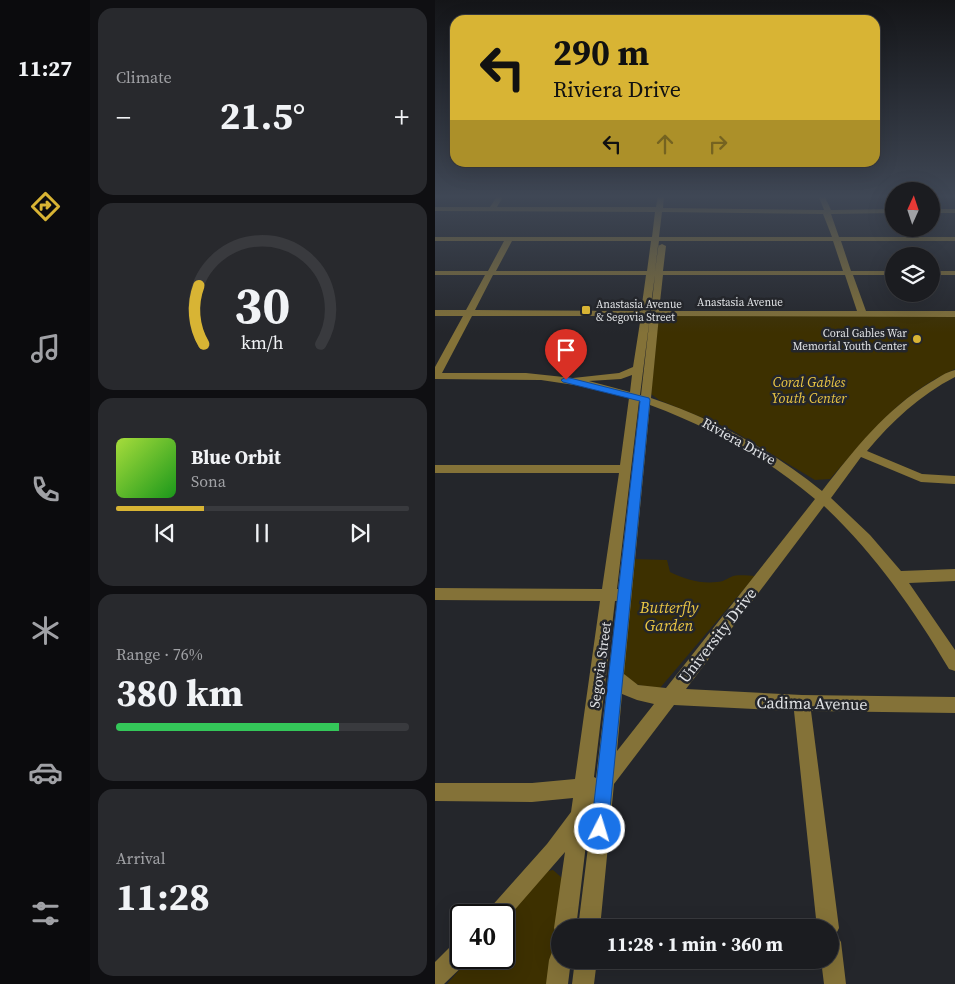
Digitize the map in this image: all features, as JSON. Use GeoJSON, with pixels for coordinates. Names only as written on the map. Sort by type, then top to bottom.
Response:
{"type":"FeatureCollection","features":[{"type":"Feature","properties":{"kind":"street"},"geometry":{"type":"LineString","coordinates":[[435,376],[508,241]]}},
{"type":"Feature","properties":{"kind":"street","name":"Segovia Street"},"geometry":{"type":"LineString","coordinates":[[566,919],[583,787],[617,595],[650,313],[650,273],[658,241]]}},
{"type":"Feature","properties":{"kind":"street","name":"Segovia Street"},"geometry":{"type":"LineString","coordinates":[[590,919],[615,675],[617,595],[625,469],[640,398],[638,369],[660,272],[659,241]]}},
{"type":"Feature","properties":{"kind":"street"},"geometry":{"type":"LineString","coordinates":[[836,241],[863,314]]}},
{"type":"Feature","properties":{"kind":"street"},"geometry":{"type":"LineString","coordinates":[[435,273],[885,273]]}},
{"type":"Feature","properties":{"kind":"street"},"geometry":{"type":"LineString","coordinates":[[940,273],[955,273]]}},
{"type":"Feature","properties":{"kind":"street","name":"Anastasia Avenue"},"geometry":{"type":"LineString","coordinates":[[435,314],[955,314]]}},
{"type":"Feature","properties":{"kind":"street"},"geometry":{"type":"LineString","coordinates":[[566,380],[621,376],[638,369]]}},
{"type":"Feature","properties":{"kind":"street","name":"University Drive"},"geometry":{"type":"LineString","coordinates":[[507,904],[554,851],[604,782],[859,452],[898,411],[925,390],[955,373]]}},
{"type":"Feature","properties":{"kind":"street","name":"Riviera Drive"},"geometry":{"type":"LineString","coordinates":[[435,376],[521,376],[566,380],[640,398],[702,420],[742,440],[785,467],[825,498],[866,538],[927,617],[955,664]]}},
{"type":"Feature","properties":{"kind":"street"},"geometry":{"type":"LineString","coordinates":[[943,379],[955,386]]}},
{"type":"Feature","properties":{"kind":"street"},"geometry":{"type":"LineString","coordinates":[[859,452],[921,478],[955,480]]}},
{"type":"Feature","properties":{"kind":"street"},"geometry":{"type":"LineString","coordinates":[[435,468],[625,469]]}},
{"type":"Feature","properties":{"kind":"street"},"geometry":{"type":"LineString","coordinates":[[898,577],[955,575]]}},
{"type":"Feature","properties":{"kind":"street"},"geometry":{"type":"LineString","coordinates":[[435,594],[617,595]]}},
{"type":"Feature","properties":{"kind":"street","name":"Cadima Avenue"},"geometry":{"type":"LineString","coordinates":[[615,675],[620,682],[633,691],[646,695],[802,703],[955,705]]}},
{"type":"Feature","properties":{"kind":"street"},"geometry":{"type":"LineString","coordinates":[[802,703],[827,919]]}},
{"type":"Feature","properties":{"kind":"street"},"geometry":{"type":"LineString","coordinates":[[435,792],[536,793],[583,787],[604,782]]}},
{"type":"Feature","properties":{"kind":"street"},"geometry":{"type":"LineString","coordinates":[[435,977],[450,963]]}},
{"type":"Feature","properties":{"kind":"street"},"geometry":{"type":"LineString","coordinates":[[557,984],[560,969]]}},
{"type":"Feature","properties":{"kind":"street"},"geometry":{"type":"LineString","coordinates":[[583,984],[584,969]]}},
{"type":"Feature","properties":{"kind":"street"},"geometry":{"type":"LineString","coordinates":[[833,969],[835,984]]}},
{"type":"Feature","properties":{"kind":"green space","name":"Coral Gables Youth Center"},"geometry":{"type":"Polygon","coordinates":[[[672,316],[955,316],[955,369],[922,387],[906,399],[871,432],[830,479],[815,480],[730,429],[659,400],[651,394],[658,322],[663,318],[672,316]]]}},
{"type":"Feature","properties":{"kind":"green space","name":"Butterfly Garden"},"geometry":{"type":"Polygon","coordinates":[[[633,559],[667,560],[670,572],[699,582],[719,582],[736,576],[755,576],[660,688],[634,683],[622,671],[633,559]]]}},
{"type":"Feature","properties":{"kind":"green space"},"geometry":{"type":"Polygon","coordinates":[[[553,870],[561,877],[562,888],[557,919],[551,919],[551,963],[548,984],[447,984],[460,969],[515,969],[515,908],[548,871],[553,870]]]}},
{"type":"Feature","properties":{"kind":"place","name":"Anastasia Avenue & Segovia Street"},"geometry":{"type":"Point","coordinates":[586,310]}},
{"type":"Feature","properties":{"kind":"place","name":"Coral Gables War Memorial Youth Center"},"geometry":{"type":"Point","coordinates":[917,339]}},
{"type":"Feature","properties":{"kind":"route"},"geometry":{"type":"LineString","coordinates":[[566,380],[645,400],[600,829]]}}]}
